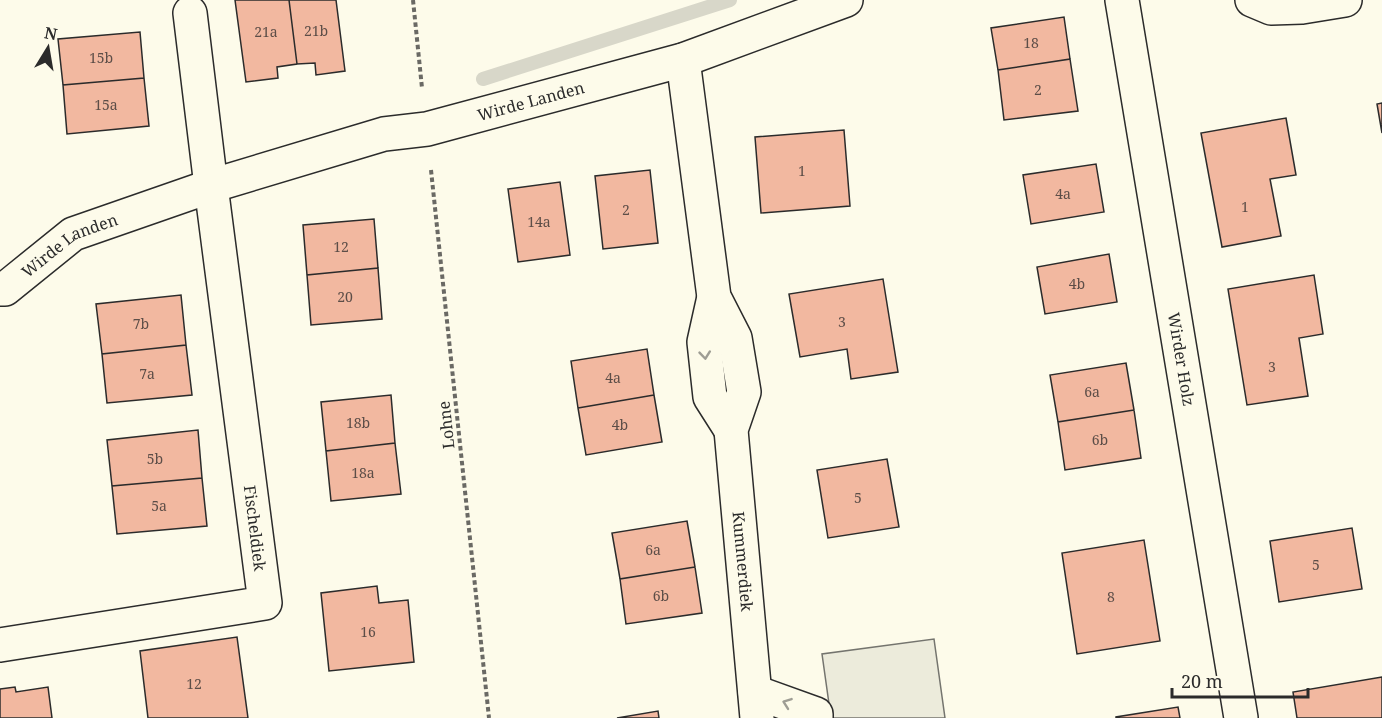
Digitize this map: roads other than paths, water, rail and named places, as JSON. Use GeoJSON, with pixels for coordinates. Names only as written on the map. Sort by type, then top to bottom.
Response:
{"type":"FeatureCollection","features":[{"type":"Feature","properties":{"kind":"street","name":"Wirde Landen"},"geometry":{"type":"LineString","coordinates":[[0,289],[5,288],[73,234],[211,186],[384,134],[427,129],[683,60],[846,0]]}},
{"type":"Feature","properties":{"kind":"street","name":"Wirder Holz"},"geometry":{"type":"LineString","coordinates":[[1122,0],[1241,718]]}},
{"type":"Feature","properties":{"kind":"street"},"geometry":{"type":"LineString","coordinates":[[1252,0],[1271,8],[1302,7],[1345,0]]}},
{"type":"Feature","properties":{"kind":"street"},"geometry":{"type":"LineString","coordinates":[[190,13],[211,186]]}},
{"type":"Feature","properties":{"kind":"street","name":"Kummerdiek"},"geometry":{"type":"LineString","coordinates":[[683,60],[714,297],[735,338],[744,392],[731,430],[756,705],[816,714],[816,718]]}},
{"type":"Feature","properties":{"kind":"street","name":"Fischeldiek"},"geometry":{"type":"LineString","coordinates":[[0,645],[265,603],[211,186]]}},
{"type":"Feature","properties":{"kind":"waterway"},"geometry":{"type":"LineString","coordinates":[[483,79],[730,0]]}}]}
